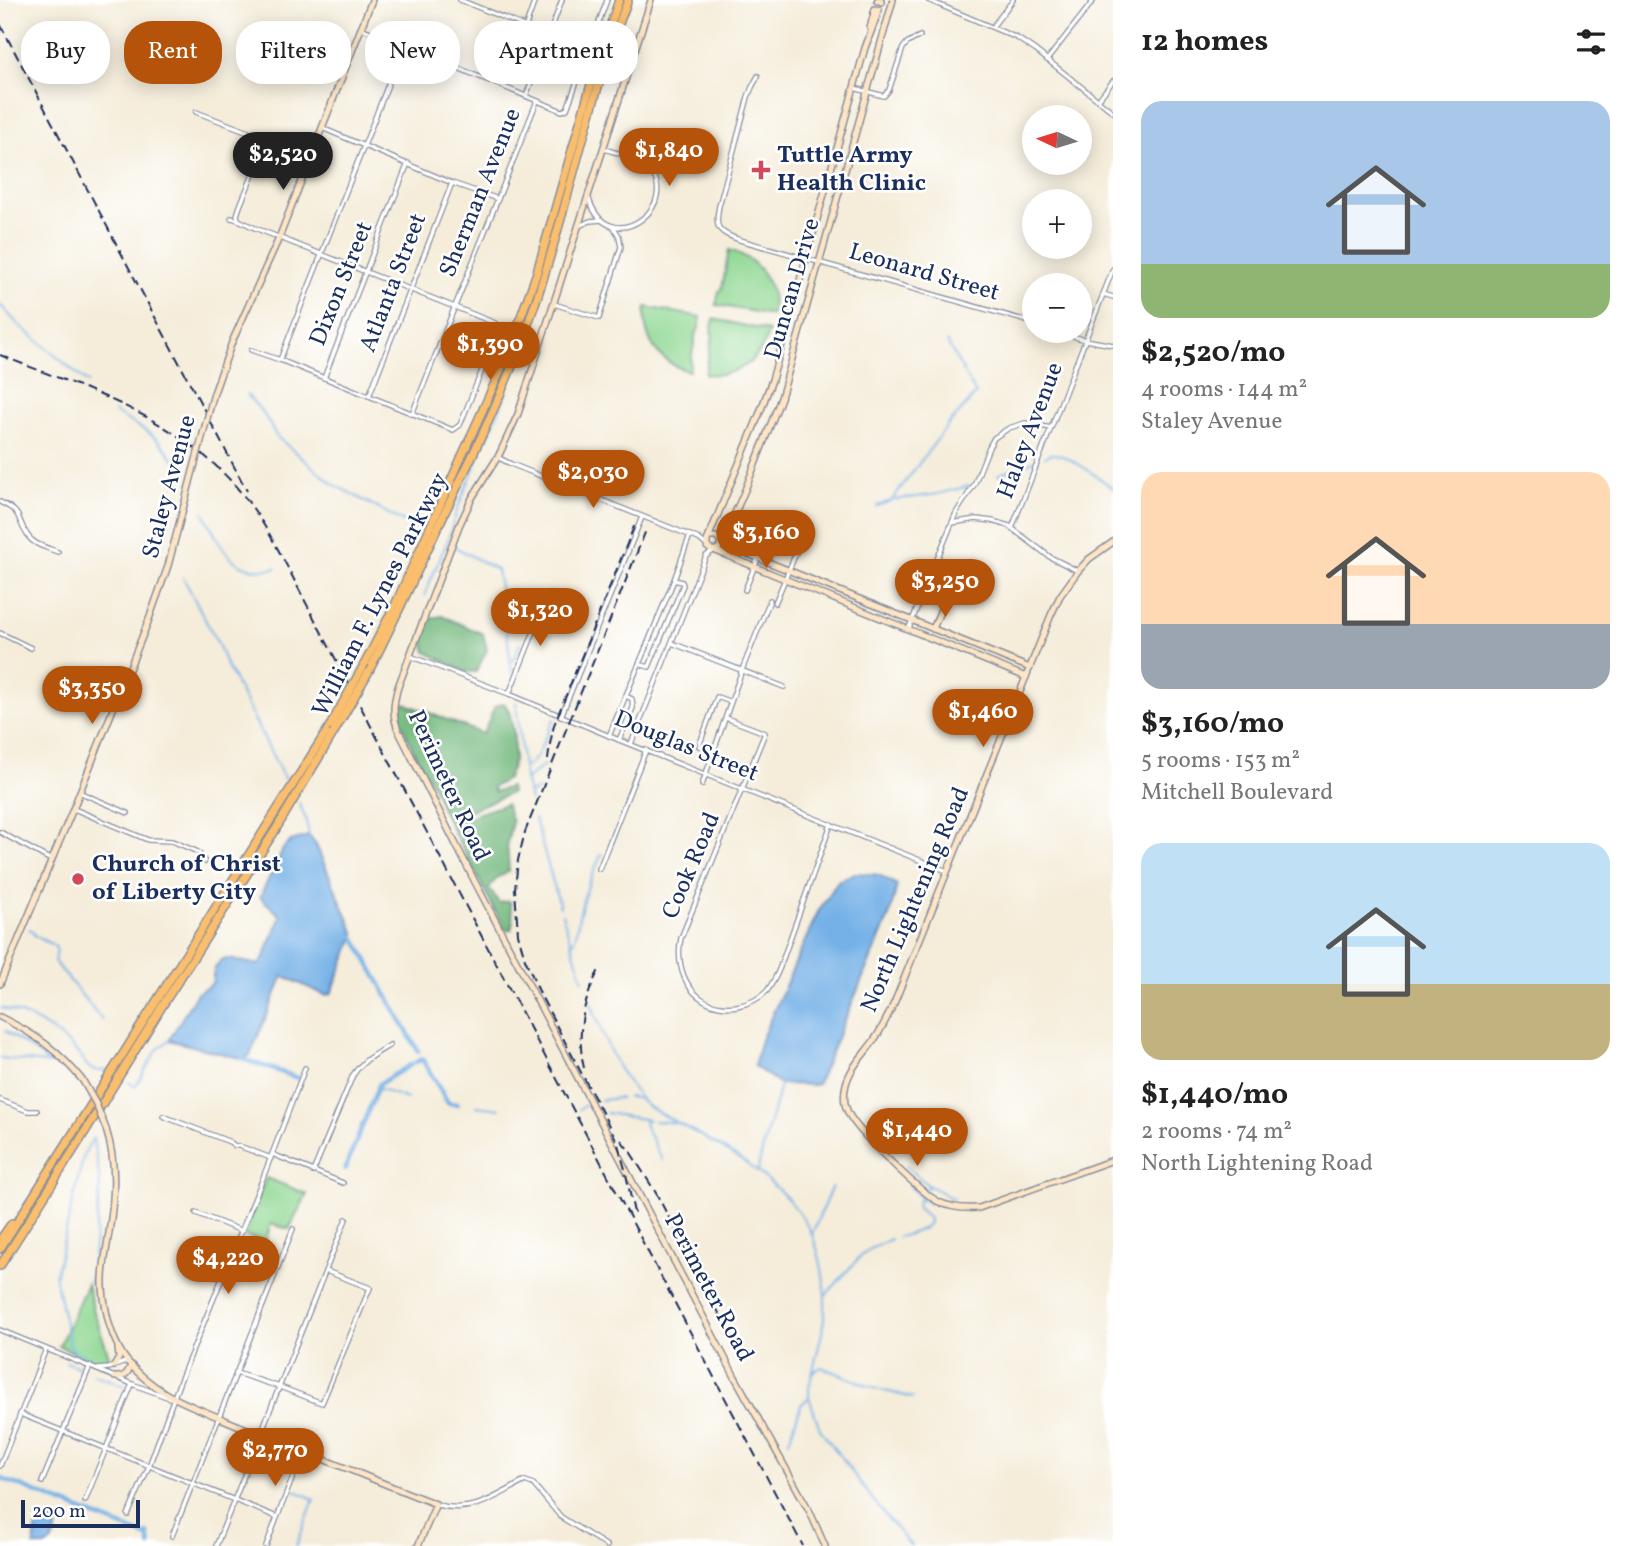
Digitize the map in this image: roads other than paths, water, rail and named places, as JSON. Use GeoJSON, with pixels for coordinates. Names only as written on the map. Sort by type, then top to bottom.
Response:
{"type":"FeatureCollection","features":[{"type":"Feature","properties":{"kind":"highway","name":"William F. Lynes Parkway"},"geometry":{"type":"LineString","coordinates":[[0,1249],[330,726],[406,581],[506,359],[536,275],[596,67],[620,0]]}},
{"type":"Feature","properties":{"kind":"highway","name":"William F. Lynes Parkway"},"geometry":{"type":"LineString","coordinates":[[0,1266],[276,829],[368,674],[471,460],[516,356],[540,289],[599,84],[628,0]]}},
{"type":"Feature","properties":{"kind":"highway"},"geometry":{"type":"LineString","coordinates":[[0,1240],[46,1178]]}},
{"type":"Feature","properties":{"kind":"street","name":"Staley Avenue"},"geometry":{"type":"LineString","coordinates":[[0,984],[148,622],[168,566],[214,393],[232,342],[279,237],[372,0]]}},
{"type":"Feature","properties":{"kind":"street"},"geometry":{"type":"LineString","coordinates":[[460,0],[512,21]]}},
{"type":"Feature","properties":{"kind":"street"},"geometry":{"type":"LineString","coordinates":[[527,21],[535,0]]}},
{"type":"Feature","properties":{"kind":"street","name":"Sherman Avenue"},"geometry":{"type":"LineString","coordinates":[[526,96],[562,0]]}},
{"type":"Feature","properties":{"kind":"street"},"geometry":{"type":"LineString","coordinates":[[497,84],[562,111],[567,109],[607,0]]}},
{"type":"Feature","properties":{"kind":"street","name":"Perimeter Road"},"geometry":{"type":"LineString","coordinates":[[651,0],[518,414],[459,526],[393,704],[393,715],[480,894],[735,1377],[810,1511],[825,1546]]}},
{"type":"Feature","properties":{"kind":"street","name":"Duncan Drive"},"geometry":{"type":"LineString","coordinates":[[721,542],[780,398],[893,0]]}},
{"type":"Feature","properties":{"kind":"street"},"geometry":{"type":"LineString","coordinates":[[928,0],[1017,38],[1113,112]]}},
{"type":"Feature","properties":{"kind":"street"},"geometry":{"type":"LineString","coordinates":[[993,27],[1013,0]]}},
{"type":"Feature","properties":{"kind":"street"},"geometry":{"type":"LineString","coordinates":[[1047,60],[1094,0]]}},
{"type":"Feature","properties":{"kind":"street","name":"Duncan Drive"},"geometry":{"type":"LineString","coordinates":[[710,537],[761,410],[779,357],[877,10]]}},
{"type":"Feature","properties":{"kind":"street"},"geometry":{"type":"LineString","coordinates":[[361,28],[365,30]]}},
{"type":"Feature","properties":{"kind":"street"},"geometry":{"type":"LineString","coordinates":[[854,88],[884,96],[889,90],[903,48],[920,36]]}},
{"type":"Feature","properties":{"kind":"street","name":"Leonard Street"},"geometry":{"type":"LineString","coordinates":[[758,76],[748,97],[720,198],[716,218],[722,233],[1022,320]]}},
{"type":"Feature","properties":{"kind":"street"},"geometry":{"type":"LineString","coordinates":[[1098,100],[1113,81]]}},
{"type":"Feature","properties":{"kind":"street"},"geometry":{"type":"LineString","coordinates":[[280,360],[388,84]]}},
{"type":"Feature","properties":{"kind":"street","name":"Sherman Avenue"},"geometry":{"type":"LineString","coordinates":[[412,414],[537,101]]}},
{"type":"Feature","properties":{"kind":"street"},"geometry":{"type":"LineString","coordinates":[[196,112],[267,139],[277,140],[311,155]]}},
{"type":"Feature","properties":{"kind":"street"},"geometry":{"type":"LineString","coordinates":[[322,128],[498,200]]}},
{"type":"Feature","properties":{"kind":"street"},"geometry":{"type":"LineString","coordinates":[[251,350],[453,430],[460,425],[497,331],[495,323],[241,222],[237,215],[267,139]]}},
{"type":"Feature","properties":{"kind":"street"},"geometry":{"type":"LineString","coordinates":[[588,196],[601,220],[613,226],[637,223],[649,215],[654,206],[657,187],[647,167],[631,158],[604,149]]}},
{"type":"Feature","properties":{"kind":"street","name":"Dixon Street"},"geometry":{"type":"LineString","coordinates":[[324,378],[408,163]]}},
{"type":"Feature","properties":{"kind":"street","name":"Atlanta Street"},"geometry":{"type":"LineString","coordinates":[[368,396],[452,183]]}},
{"type":"Feature","properties":{"kind":"street"},"geometry":{"type":"LineString","coordinates":[[231,218],[239,219]]}},
{"type":"Feature","properties":{"kind":"street"},"geometry":{"type":"LineString","coordinates":[[577,228],[590,221],[601,220]]}},
{"type":"Feature","properties":{"kind":"street"},"geometry":{"type":"LineString","coordinates":[[554,304],[598,318],[621,247],[613,226]]}},
{"type":"Feature","properties":{"kind":"street","name":"Haley Avenue"},"geometry":{"type":"LineString","coordinates":[[1092,322],[1113,270]]}},
{"type":"Feature","properties":{"kind":"street"},"geometry":{"type":"LineString","coordinates":[[1103,294],[1113,297]]}},
{"type":"Feature","properties":{"kind":"street"},"geometry":{"type":"LineString","coordinates":[[1092,341],[1113,345]]}},
{"type":"Feature","properties":{"kind":"street","name":"Haley Avenue"},"geometry":{"type":"LineString","coordinates":[[1012,528],[1084,343]]}},
{"type":"Feature","properties":{"kind":"street"},"geometry":{"type":"LineString","coordinates":[[761,410],[774,415]]}},
{"type":"Feature","properties":{"kind":"street"},"geometry":{"type":"LineString","coordinates":[[756,422],[769,428]]}},
{"type":"Feature","properties":{"kind":"street"},"geometry":{"type":"LineString","coordinates":[[909,629],[956,513],[974,485],[994,438],[1009,428],[1025,423],[1051,428]]}},
{"type":"Feature","properties":{"kind":"street"},"geometry":{"type":"LineString","coordinates":[[497,457],[690,535],[714,551],[1026,677]]}},
{"type":"Feature","properties":{"kind":"street"},"geometry":{"type":"LineString","coordinates":[[0,502],[18,512],[27,536],[58,552]]}},
{"type":"Feature","properties":{"kind":"street"},"geometry":{"type":"LineString","coordinates":[[561,716],[642,516]]}},
{"type":"Feature","properties":{"kind":"street"},"geometry":{"type":"LineString","coordinates":[[952,523],[976,519],[1012,528],[1048,555],[1078,571]]}},
{"type":"Feature","properties":{"kind":"street"},"geometry":{"type":"LineString","coordinates":[[727,532],[729,546]]}},
{"type":"Feature","properties":{"kind":"street"},"geometry":{"type":"LineString","coordinates":[[609,736],[690,535]]}},
{"type":"Feature","properties":{"kind":"street"},"geometry":{"type":"LineString","coordinates":[[631,744],[706,556],[710,537]]}},
{"type":"Feature","properties":{"kind":"street"},"geometry":{"type":"LineString","coordinates":[[699,539],[716,537],[721,542],[757,558],[1030,668]]}},
{"type":"Feature","properties":{"kind":"street"},"geometry":{"type":"LineString","coordinates":[[745,590],[765,541]]}},
{"type":"Feature","properties":{"kind":"street"},"geometry":{"type":"LineString","coordinates":[[706,556],[720,547],[721,542]]}},
{"type":"Feature","properties":{"kind":"street","name":"North Lightening Road"},"geometry":{"type":"LineString","coordinates":[[1113,542],[1089,559],[1060,596],[889,1016],[857,1062],[847,1080],[845,1093],[846,1109],[871,1142],[917,1186],[938,1202],[949,1206],[979,1208],[1113,1160]]}},
{"type":"Feature","properties":{"kind":"street"},"geometry":{"type":"LineString","coordinates":[[775,603],[796,553]]}},
{"type":"Feature","properties":{"kind":"street"},"geometry":{"type":"LineString","coordinates":[[639,664],[649,667],[682,585],[682,582],[674,580]]}},
{"type":"Feature","properties":{"kind":"street"},"geometry":{"type":"LineString","coordinates":[[821,593],[824,585]]}},
{"type":"Feature","properties":{"kind":"street"},"geometry":{"type":"LineString","coordinates":[[509,694],[549,594]]}},
{"type":"Feature","properties":{"kind":"street"},"geometry":{"type":"LineString","coordinates":[[702,785],[742,670],[770,600]]}},
{"type":"Feature","properties":{"kind":"street"},"geometry":{"type":"LineString","coordinates":[[933,629],[941,609]]}},
{"type":"Feature","properties":{"kind":"street"},"geometry":{"type":"LineString","coordinates":[[0,634],[31,648]]}},
{"type":"Feature","properties":{"kind":"street"},"geometry":{"type":"LineString","coordinates":[[672,643],[784,687]]}},
{"type":"Feature","properties":{"kind":"street"},"geometry":{"type":"LineString","coordinates":[[990,662],[994,653]]}},
{"type":"Feature","properties":{"kind":"street","name":"Douglas Street"},"geometry":{"type":"LineString","coordinates":[[410,656],[948,872]]}},
{"type":"Feature","properties":{"kind":"street"},"geometry":{"type":"LineString","coordinates":[[619,740],[633,708],[632,699],[626,696]]}},
{"type":"Feature","properties":{"kind":"street"},"geometry":{"type":"LineString","coordinates":[[714,752],[699,746],[717,697],[731,702]]}},
{"type":"Feature","properties":{"kind":"street","name":"Cook Road"},"geometry":{"type":"LineString","coordinates":[[726,718],[765,733],[681,938],[680,967],[687,983],[697,994],[713,1003],[727,1006],[741,1005],[757,999],[769,989],[780,967],[831,824]]}},
{"type":"Feature","properties":{"kind":"street"},"geometry":{"type":"LineString","coordinates":[[599,869],[646,750]]}},
{"type":"Feature","properties":{"kind":"street"},"geometry":{"type":"LineString","coordinates":[[79,792],[128,813]]}},
{"type":"Feature","properties":{"kind":"street"},"geometry":{"type":"LineString","coordinates":[[73,809],[148,840],[172,841],[198,852],[205,862]]}},
{"type":"Feature","properties":{"kind":"street"},"geometry":{"type":"LineString","coordinates":[[0,832],[51,860]]}},
{"type":"Feature","properties":{"kind":"street"},"geometry":{"type":"LineString","coordinates":[[0,1017],[48,1044],[66,1062],[83,1081],[106,1129],[115,1177],[103,1270],[103,1291],[119,1358],[114,1366]]}},
{"type":"Feature","properties":{"kind":"street"},"geometry":{"type":"LineString","coordinates":[[313,1171],[353,1075],[367,1058],[390,1045]]}},
{"type":"Feature","properties":{"kind":"street"},"geometry":{"type":"LineString","coordinates":[[128,1515],[305,1068]]}},
{"type":"Feature","properties":{"kind":"street"},"geometry":{"type":"LineString","coordinates":[[0,1100],[28,1111],[37,1111]]}},
{"type":"Feature","properties":{"kind":"street"},"geometry":{"type":"LineString","coordinates":[[163,1116],[235,1146],[271,1156],[343,1183]]}},
{"type":"Feature","properties":{"kind":"street"},"geometry":{"type":"LineString","coordinates":[[195,1213],[242,1231]]}},
{"type":"Feature","properties":{"kind":"street"},"geometry":{"type":"LineString","coordinates":[[216,1546],[346,1219]]}},
{"type":"Feature","properties":{"kind":"street"},"geometry":{"type":"LineString","coordinates":[[172,1536],[293,1229]]}},
{"type":"Feature","properties":{"kind":"street"},"geometry":{"type":"LineString","coordinates":[[215,1243],[234,1250]]}},
{"type":"Feature","properties":{"kind":"street"},"geometry":{"type":"LineString","coordinates":[[185,1265],[223,1278]]}},
{"type":"Feature","properties":{"kind":"street"},"geometry":{"type":"LineString","coordinates":[[236,1373],[322,1403],[370,1288],[326,1271]]}},
{"type":"Feature","properties":{"kind":"street"},"geometry":{"type":"LineString","coordinates":[[0,1330],[436,1504],[462,1509],[489,1500],[526,1481],[533,1484],[561,1517],[607,1546]]}},
{"type":"Feature","properties":{"kind":"street"},"geometry":{"type":"LineString","coordinates":[[117,1345],[130,1363],[154,1386],[174,1400]]}},
{"type":"Feature","properties":{"kind":"street"},"geometry":{"type":"LineString","coordinates":[[0,1466],[46,1349]]}},
{"type":"Feature","properties":{"kind":"street"},"geometry":{"type":"LineString","coordinates":[[96,1369],[130,1363]]}},
{"type":"Feature","properties":{"kind":"street"},"geometry":{"type":"LineString","coordinates":[[115,1377],[125,1375],[130,1363]]}},
{"type":"Feature","properties":{"kind":"street"},"geometry":{"type":"LineString","coordinates":[[42,1482],[90,1366]]}},
{"type":"Feature","properties":{"kind":"street"},"geometry":{"type":"LineString","coordinates":[[85,1501],[132,1384]]}},
{"type":"Feature","properties":{"kind":"street"},"geometry":{"type":"LineString","coordinates":[[20,1414],[277,1517]]}},
{"type":"Feature","properties":{"kind":"street"},"geometry":{"type":"LineString","coordinates":[[266,1546],[303,1451]]}},
{"type":"Feature","properties":{"kind":"street"},"geometry":{"type":"LineString","coordinates":[[418,1546],[436,1504]]}},
{"type":"Feature","properties":{"kind":"water"},"geometry":{"type":"Polygon","coordinates":[[[309,836],[316,845],[355,934],[331,994],[325,995],[283,976],[250,1055],[243,1059],[169,1040],[197,993],[212,984],[214,970],[221,960],[230,959],[259,965],[281,916],[260,897],[283,849],[291,841],[309,836]]]}},
{"type":"Feature","properties":{"kind":"water"},"geometry":{"type":"Polygon","coordinates":[[[855,873],[879,875],[897,885],[890,914],[817,1085],[780,1084],[754,1066],[761,1040],[818,912],[838,881],[855,873]]]}},
{"type":"Feature","properties":{"kind":"water"},"geometry":{"type":"Polygon","coordinates":[[[44,1518],[56,1523],[55,1533],[51,1543],[34,1546],[37,1519],[44,1518]]]}},
{"type":"Feature","properties":{"kind":"waterway"},"geometry":{"type":"LineString","coordinates":[[0,305],[19,325],[88,383]]}},
{"type":"Feature","properties":{"kind":"waterway"},"geometry":{"type":"LineString","coordinates":[[877,506],[891,501],[948,425],[976,394],[947,342]]}},
{"type":"Feature","properties":{"kind":"waterway"},"geometry":{"type":"LineString","coordinates":[[487,439],[507,392]]}},
{"type":"Feature","properties":{"kind":"waterway"},"geometry":{"type":"LineString","coordinates":[[247,395],[263,413],[277,437],[333,484],[415,528]]}},
{"type":"Feature","properties":{"kind":"waterway"},"geometry":{"type":"LineString","coordinates":[[114,412],[154,437],[174,460]]}},
{"type":"Feature","properties":{"kind":"waterway"},"geometry":{"type":"LineString","coordinates":[[424,596],[482,449]]}},
{"type":"Feature","properties":{"kind":"waterway"},"geometry":{"type":"LineString","coordinates":[[1045,457],[1053,454],[1068,458],[1113,488]]}},
{"type":"Feature","properties":{"kind":"waterway"},"geometry":{"type":"LineString","coordinates":[[998,475],[1034,461]]}},
{"type":"Feature","properties":{"kind":"waterway"},"geometry":{"type":"LineString","coordinates":[[894,500],[938,494],[969,486]]}},
{"type":"Feature","properties":{"kind":"waterway"},"geometry":{"type":"LineString","coordinates":[[203,511],[222,546],[237,563],[260,570],[276,568]]}},
{"type":"Feature","properties":{"kind":"waterway"},"geometry":{"type":"LineString","coordinates":[[455,547],[497,570],[512,674]]}},
{"type":"Feature","properties":{"kind":"waterway"},"geometry":{"type":"LineString","coordinates":[[183,577],[285,780]]}},
{"type":"Feature","properties":{"kind":"waterway"},"geometry":{"type":"LineString","coordinates":[[513,661],[520,643]]}},
{"type":"Feature","properties":{"kind":"waterway"},"geometry":{"type":"LineString","coordinates":[[516,702],[523,768],[530,801]]}},
{"type":"Feature","properties":{"kind":"waterway"},"geometry":{"type":"LineString","coordinates":[[539,751],[554,719]]}},
{"type":"Feature","properties":{"kind":"waterway"},"geometry":{"type":"LineString","coordinates":[[524,768],[538,754]]}},
{"type":"Feature","properties":{"kind":"waterway"},"geometry":{"type":"LineString","coordinates":[[526,780],[544,765]]}},
{"type":"Feature","properties":{"kind":"waterway"},"geometry":{"type":"LineString","coordinates":[[530,793],[539,789]]}},
{"type":"Feature","properties":{"kind":"waterway"},"geometry":{"type":"LineString","coordinates":[[299,803],[309,836]]}},
{"type":"Feature","properties":{"kind":"waterway"},"geometry":{"type":"LineString","coordinates":[[535,819],[560,907]]}},
{"type":"Feature","properties":{"kind":"waterway"},"geometry":{"type":"LineString","coordinates":[[612,843],[618,827]]}},
{"type":"Feature","properties":{"kind":"waterway"},"geometry":{"type":"LineString","coordinates":[[572,944],[585,893],[602,854]]}},
{"type":"Feature","properties":{"kind":"waterway"},"geometry":{"type":"LineString","coordinates":[[562,914],[583,980]]}},
{"type":"Feature","properties":{"kind":"waterway"},"geometry":{"type":"LineString","coordinates":[[29,929],[35,936],[55,946],[57,952],[54,961],[102,1020]]}},
{"type":"Feature","properties":{"kind":"waterway"},"geometry":{"type":"LineString","coordinates":[[354,937],[418,1051]]}},
{"type":"Feature","properties":{"kind":"waterway"},"geometry":{"type":"LineString","coordinates":[[591,1003],[619,1069],[642,1101]]}},
{"type":"Feature","properties":{"kind":"waterway"},"geometry":{"type":"LineString","coordinates":[[1,1008],[22,1014],[52,1030],[77,1052],[91,1069],[107,1070]]}},
{"type":"Feature","properties":{"kind":"waterway"},"geometry":{"type":"LineString","coordinates":[[5,1031],[48,1063]]}},
{"type":"Feature","properties":{"kind":"waterway"},"geometry":{"type":"LineString","coordinates":[[129,1082],[135,1087],[157,1050],[169,1040]]}},
{"type":"Feature","properties":{"kind":"waterway"},"geometry":{"type":"LineString","coordinates":[[0,1058],[53,1064]]}},
{"type":"Feature","properties":{"kind":"waterway"},"geometry":{"type":"LineString","coordinates":[[243,1059],[298,1078]]}},
{"type":"Feature","properties":{"kind":"waterway"},"geometry":{"type":"LineString","coordinates":[[416,1062],[422,1059],[448,1103],[457,1104]]}},
{"type":"Feature","properties":{"kind":"waterway"},"geometry":{"type":"LineString","coordinates":[[345,1169],[379,1084],[412,1064]]}},
{"type":"Feature","properties":{"kind":"waterway"},"geometry":{"type":"LineString","coordinates":[[758,1170],[780,1084]]}},
{"type":"Feature","properties":{"kind":"waterway"},"geometry":{"type":"LineString","coordinates":[[378,1088],[407,1099]]}},
{"type":"Feature","properties":{"kind":"waterway"},"geometry":{"type":"LineString","coordinates":[[628,1097],[637,1098],[719,1146],[765,1177],[784,1195],[801,1215],[813,1237],[825,1295]]}},
{"type":"Feature","properties":{"kind":"waterway"},"geometry":{"type":"LineString","coordinates":[[601,1100],[620,1098]]}},
{"type":"Feature","properties":{"kind":"waterway"},"geometry":{"type":"LineString","coordinates":[[579,1109],[586,1105]]}},
{"type":"Feature","properties":{"kind":"waterway"},"geometry":{"type":"LineString","coordinates":[[476,1106],[500,1109]]}},
{"type":"Feature","properties":{"kind":"waterway"},"geometry":{"type":"LineString","coordinates":[[606,1113],[649,1120]]}},
{"type":"Feature","properties":{"kind":"waterway"},"geometry":{"type":"LineString","coordinates":[[644,1119],[662,1160]]}},
{"type":"Feature","properties":{"kind":"waterway"},"geometry":{"type":"LineString","coordinates":[[654,1121],[677,1123]]}},
{"type":"Feature","properties":{"kind":"waterway"},"geometry":{"type":"LineString","coordinates":[[74,1354],[55,1277],[84,1154],[93,1138]]}},
{"type":"Feature","properties":{"kind":"waterway"},"geometry":{"type":"LineString","coordinates":[[90,1283],[100,1190],[93,1139]]}},
{"type":"Feature","properties":{"kind":"waterway"},"geometry":{"type":"LineString","coordinates":[[906,1166],[929,1186],[927,1188]]}},
{"type":"Feature","properties":{"kind":"waterway"},"geometry":{"type":"LineString","coordinates":[[812,1234],[832,1186]]}},
{"type":"Feature","properties":{"kind":"waterway"},"geometry":{"type":"LineString","coordinates":[[910,1186],[930,1204]]}},
{"type":"Feature","properties":{"kind":"waterway"},"geometry":{"type":"LineString","coordinates":[[930,1186],[953,1199]]}},
{"type":"Feature","properties":{"kind":"waterway"},"geometry":{"type":"LineString","coordinates":[[898,1237],[916,1232],[928,1224],[928,1217],[917,1207],[921,1197]]}},
{"type":"Feature","properties":{"kind":"waterway"},"geometry":{"type":"LineString","coordinates":[[891,1239],[870,1249],[858,1259],[825,1296],[822,1333],[809,1397],[820,1429],[911,1546]]}},
{"type":"Feature","properties":{"kind":"waterway"},"geometry":{"type":"LineString","coordinates":[[76,1353],[91,1359]]}},
{"type":"Feature","properties":{"kind":"waterway"},"geometry":{"type":"LineString","coordinates":[[96,1361],[103,1363],[111,1358]]}},
{"type":"Feature","properties":{"kind":"waterway"},"geometry":{"type":"LineString","coordinates":[[66,1362],[82,1369]]}},
{"type":"Feature","properties":{"kind":"waterway"},"geometry":{"type":"LineString","coordinates":[[813,1372],[821,1367],[877,1389],[913,1398]]}},
{"type":"Feature","properties":{"kind":"waterway"},"geometry":{"type":"LineString","coordinates":[[93,1374],[125,1386]]}},
{"type":"Feature","properties":{"kind":"waterway"},"geometry":{"type":"LineString","coordinates":[[789,1441],[801,1405],[809,1397]]}},
{"type":"Feature","properties":{"kind":"waterway"},"geometry":{"type":"LineString","coordinates":[[166,1403],[168,1410]]}},
{"type":"Feature","properties":{"kind":"waterway"},"geometry":{"type":"LineString","coordinates":[[0,1478],[148,1537]]}},
{"type":"Feature","properties":{"kind":"waterway"},"geometry":{"type":"LineString","coordinates":[[291,1489],[314,1499],[302,1531]]}},
{"type":"Feature","properties":{"kind":"waterway"},"geometry":{"type":"LineString","coordinates":[[148,1533],[150,1546]]}},
{"type":"Feature","properties":{"kind":"waterway"},"geometry":{"type":"LineString","coordinates":[[296,1546],[301,1533]]}},
{"type":"Feature","properties":{"kind":"railway"},"geometry":{"type":"LineString","coordinates":[[0,24],[247,491]]}},
{"type":"Feature","properties":{"kind":"railway"},"geometry":{"type":"LineString","coordinates":[[0,355],[105,397],[170,431],[200,452],[227,477],[252,507],[284,561],[803,1546]]}},
{"type":"Feature","properties":{"kind":"railway"},"geometry":{"type":"LineString","coordinates":[[548,760],[554,725],[635,524]]}},
{"type":"Feature","properties":{"kind":"railway"},"geometry":{"type":"LineString","coordinates":[[634,1213],[617,1141],[541,996],[525,959],[518,934],[515,889],[525,832],[646,530]]}},
{"type":"Feature","properties":{"kind":"railway"},"geometry":{"type":"LineString","coordinates":[[584,1068],[581,1029],[585,1004],[600,968]]}},
{"type":"Feature","properties":{"kind":"railway"},"geometry":{"type":"LineString","coordinates":[[621,1140],[656,1193],[742,1357]]}},
{"type":"Feature","properties":{"kind":"place","name":"Tuttle Army Health Clinic"},"geometry":{"type":"Point","coordinates":[761,170]}},
{"type":"Feature","properties":{"kind":"place","name":"Church of Christ of Liberty City"},"geometry":{"type":"Point","coordinates":[78,879]}}]}
